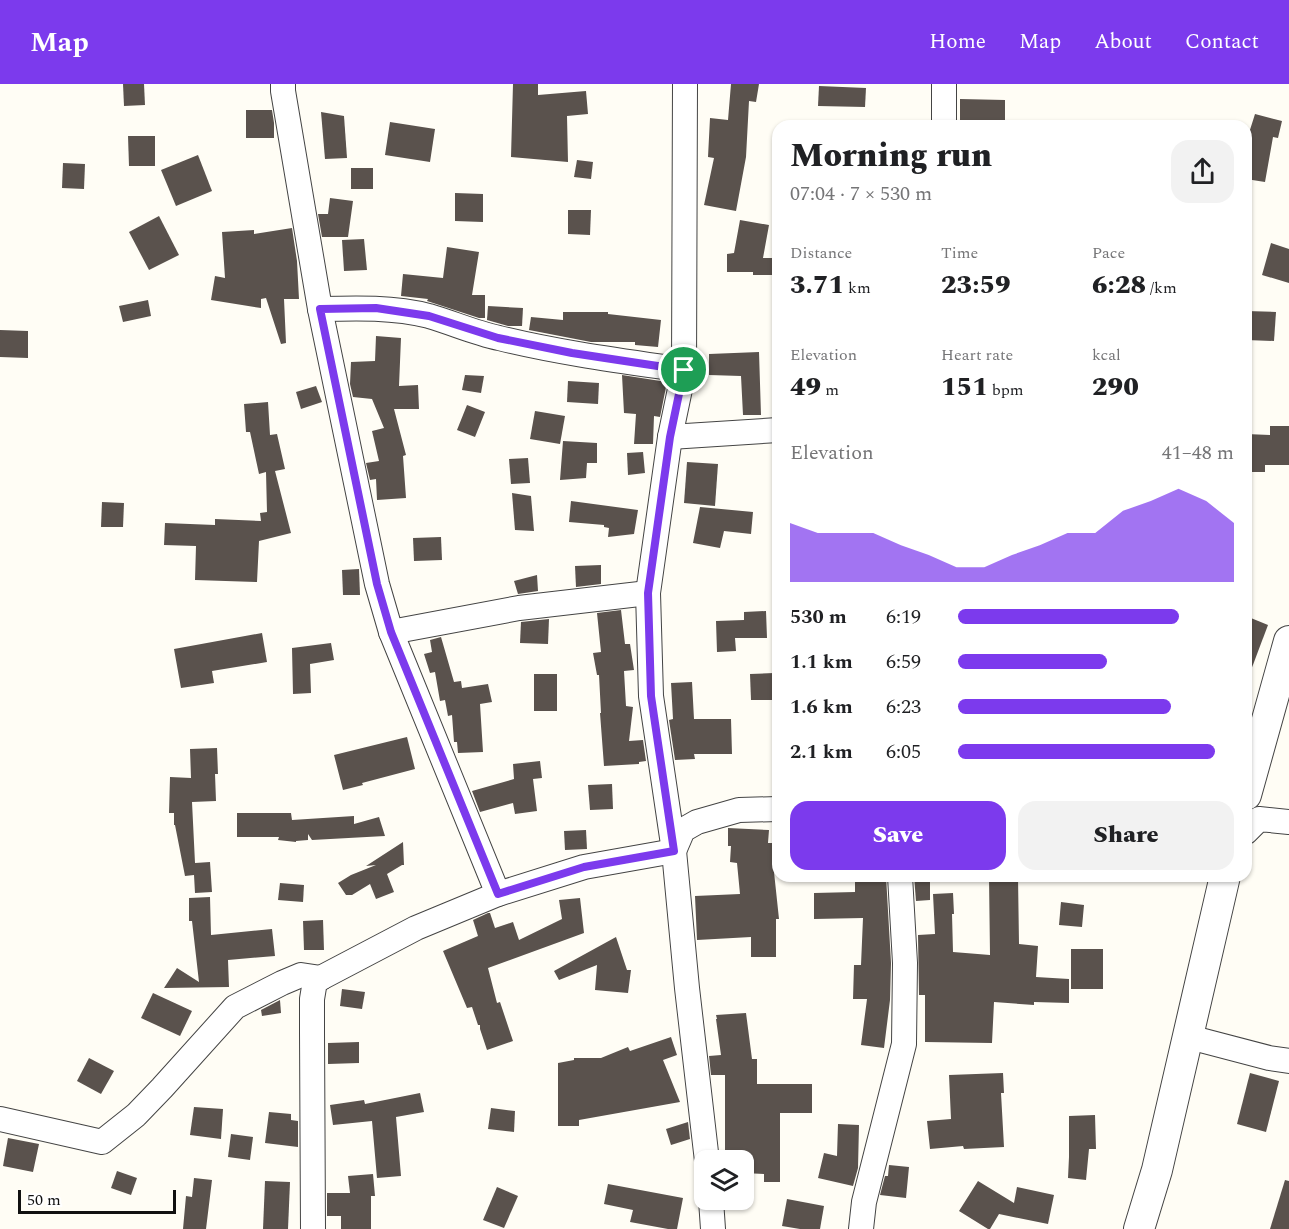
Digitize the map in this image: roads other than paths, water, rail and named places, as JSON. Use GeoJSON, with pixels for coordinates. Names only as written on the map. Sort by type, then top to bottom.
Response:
{"type":"FeatureCollection","features":[{"type":"Feature","properties":{"kind":"street"},"geometry":{"type":"LineString","coordinates":[[283,84],[320,309],[377,584],[391,632],[498,894]]}},
{"type":"Feature","properties":{"kind":"street"},"geometry":{"type":"LineString","coordinates":[[685,84],[684,370],[670,437],[648,593],[651,696],[674,851],[706,1150]]}},
{"type":"Feature","properties":{"kind":"street"},"geometry":{"type":"LineString","coordinates":[[944,84],[944,120]]}},
{"type":"Feature","properties":{"kind":"street"},"geometry":{"type":"LineString","coordinates":[[320,309],[376,308],[429,316],[498,338],[572,353],[684,370]]}},
{"type":"Feature","properties":{"kind":"street"},"geometry":{"type":"LineString","coordinates":[[670,437],[772,430]]}},
{"type":"Feature","properties":{"kind":"street"},"geometry":{"type":"LineString","coordinates":[[391,632],[519,608],[648,593]]}},
{"type":"Feature","properties":{"kind":"street"},"geometry":{"type":"LineString","coordinates":[[1252,774],[1289,641]]}},
{"type":"Feature","properties":{"kind":"street"},"geometry":{"type":"LineString","coordinates":[[674,851],[683,830],[697,822],[739,810],[772,809]]}},
{"type":"Feature","properties":{"kind":"street"},"geometry":{"type":"LineString","coordinates":[[1252,826],[1259,819],[1289,822]]}},
{"type":"Feature","properties":{"kind":"street"},"geometry":{"type":"LineString","coordinates":[[313,1229],[312,999],[315,981],[416,928],[498,894],[584,867],[674,851]]}},
{"type":"Feature","properties":{"kind":"street"},"geometry":{"type":"LineString","coordinates":[[861,1229],[864,1202],[904,1044],[905,963],[900,882]]}},
{"type":"Feature","properties":{"kind":"street"},"geometry":{"type":"LineString","coordinates":[[1139,1229],[1157,1170],[1225,882]]}},
{"type":"Feature","properties":{"kind":"street"},"geometry":{"type":"LineString","coordinates":[[0,1119],[102,1142],[136,1115],[235,1007],[301,975],[321,978]]}},
{"type":"Feature","properties":{"kind":"street"},"geometry":{"type":"LineString","coordinates":[[1189,1036],[1269,1058],[1289,1061]]}},
{"type":"Feature","properties":{"kind":"street"},"geometry":{"type":"LineString","coordinates":[[712,1210],[713,1229]]}}]}
